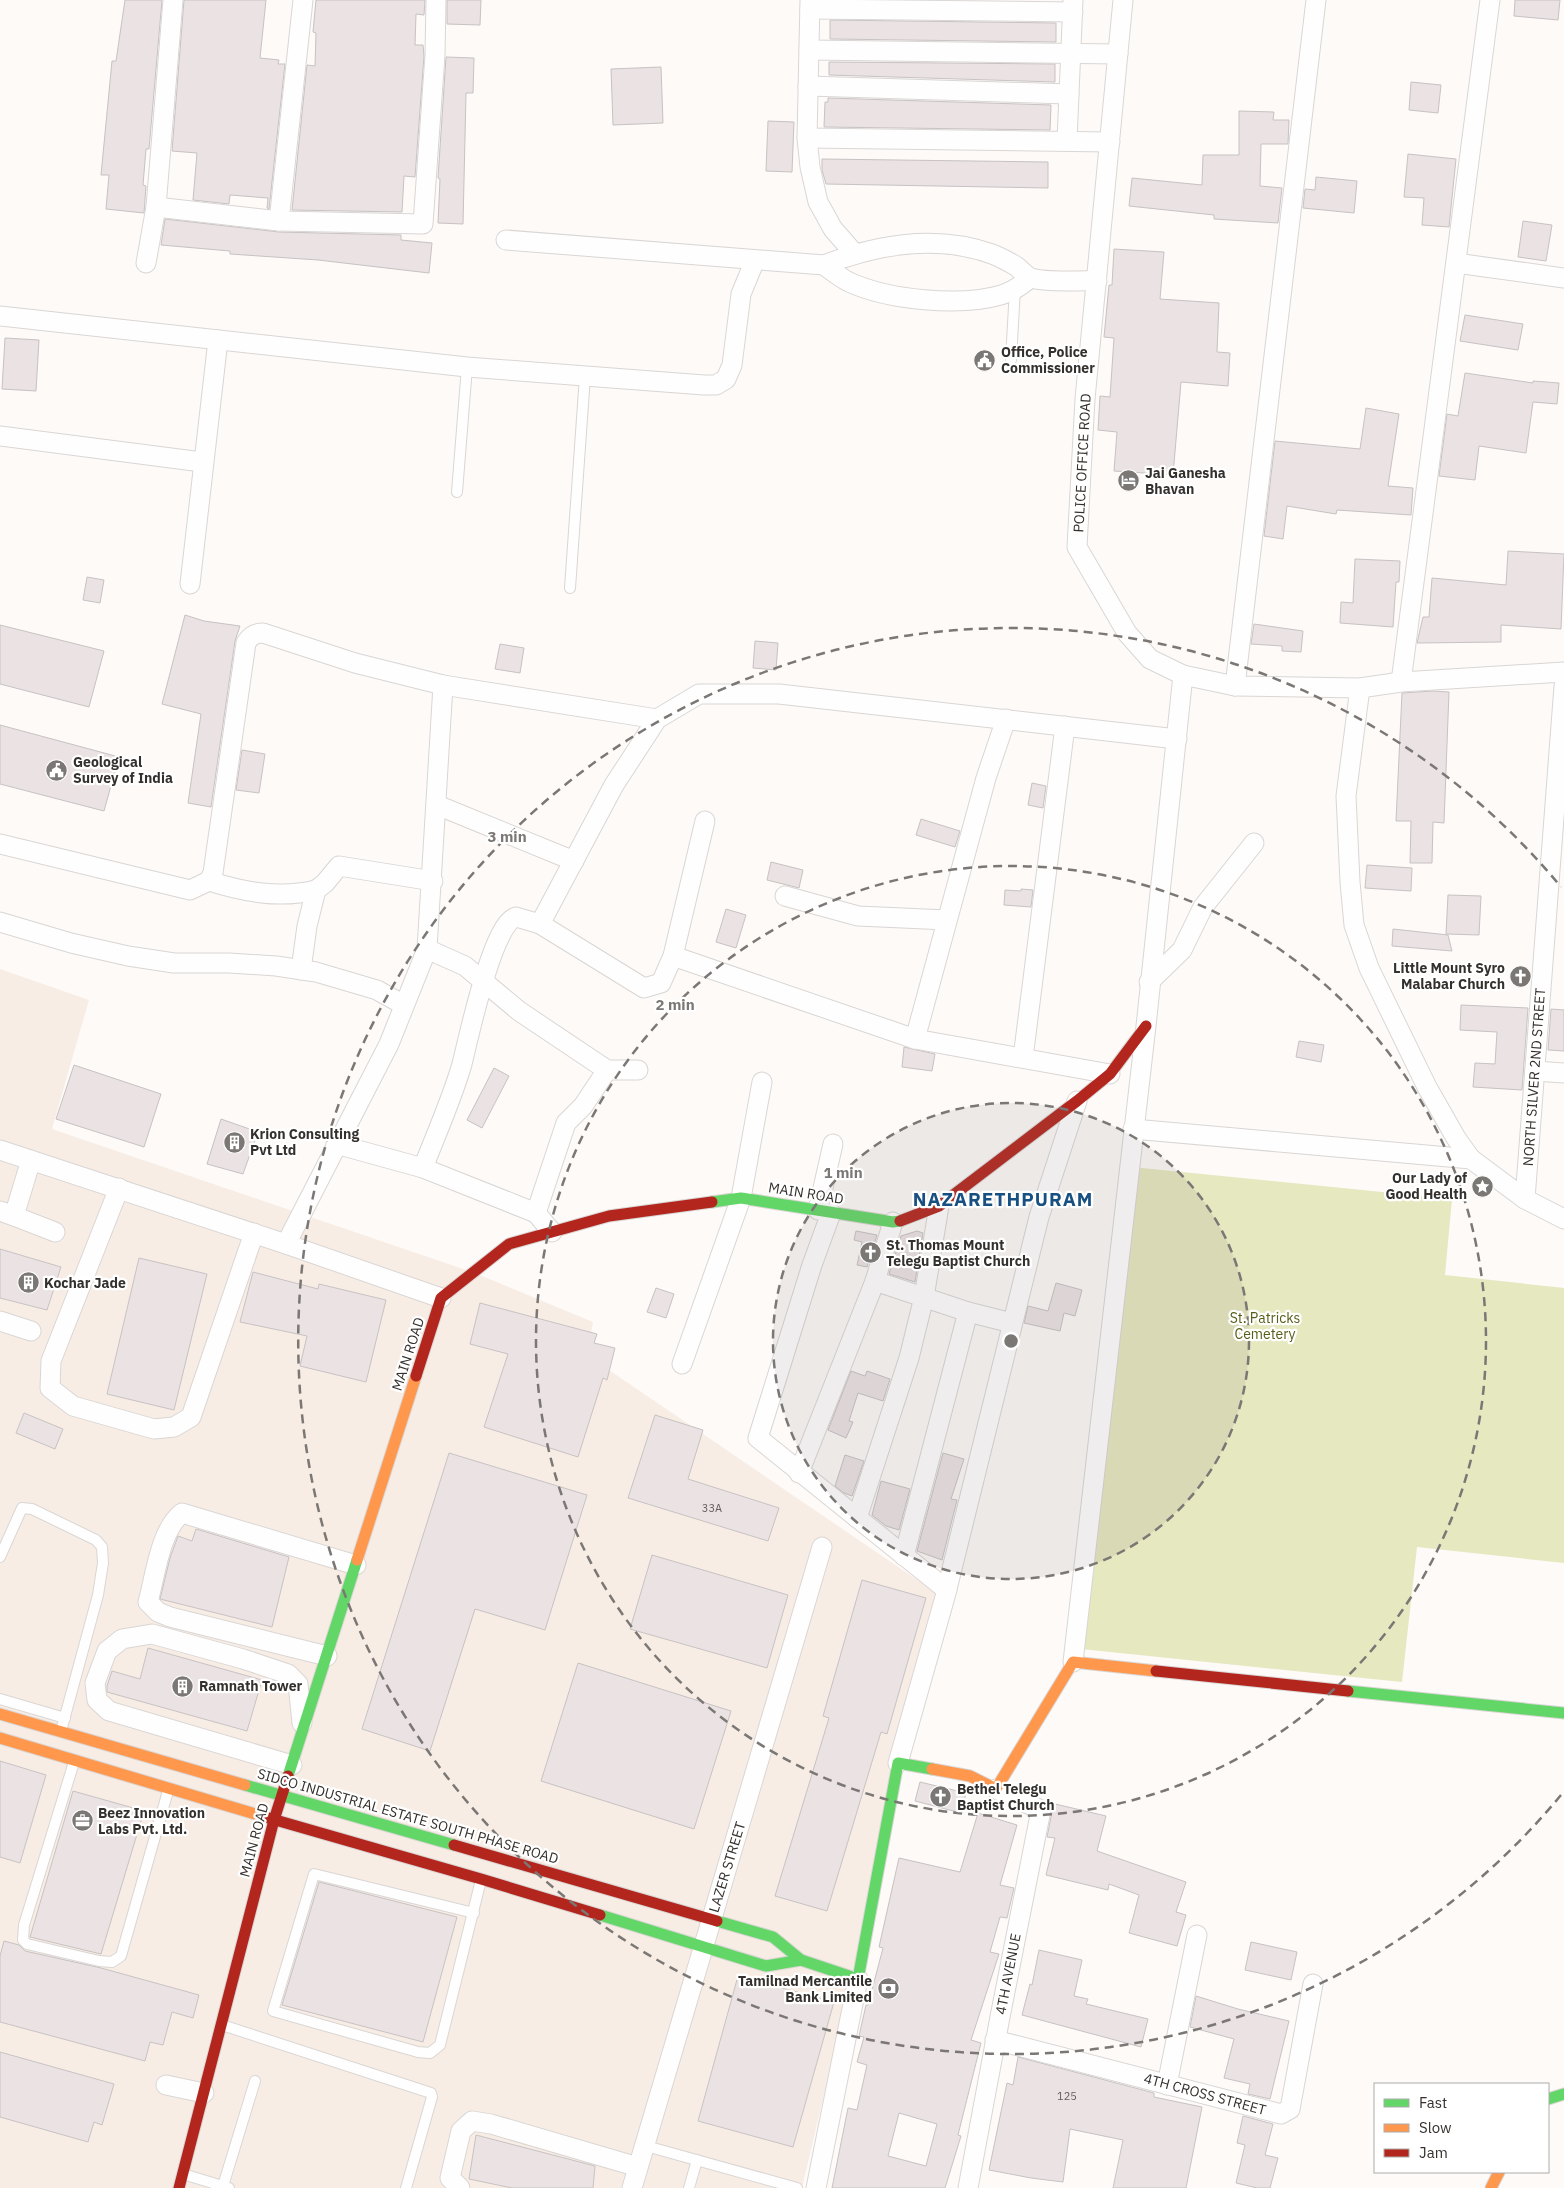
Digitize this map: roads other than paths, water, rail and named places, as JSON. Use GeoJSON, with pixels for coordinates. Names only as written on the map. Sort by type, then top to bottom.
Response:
{"type":"FeatureCollection","features":[{"type":"Feature","properties":{"kind":"main road","name":"MAIN ROAD"},"geometry":{"type":"LineString","coordinates":[[179,2188],[274,1820],[441,1298],[509,1244],[609,1216],[741,1198],[893,1222],[908,1219],[939,1206],[1078,1101],[1110,1074],[1146,1026]]}},
{"type":"Feature","properties":{"kind":"main road"},"geometry":{"type":"LineString","coordinates":[[858,1979],[898,1763],[970,1776],[996,1789],[1072,1662],[1564,1713]]}},
{"type":"Feature","properties":{"kind":"main road","name":"SIDCO INDUSTRIAL ESTATE SOUTH PHASE ROAD"},"geometry":{"type":"LineString","coordinates":[[0,1714],[773,1937],[801,1960],[858,1979]]}},
{"type":"Feature","properties":{"kind":"main road","name":"SIDCO INDUSTRIAL ESTATE SOUTH PHASE ROAD"},"geometry":{"type":"LineString","coordinates":[[0,1738],[168,1790],[481,1879],[766,1966],[801,1960]]}},
{"type":"Feature","properties":{"kind":"main road"},"geometry":{"type":"LineString","coordinates":[[1549,2099],[1564,2094]]}},
{"type":"Feature","properties":{"kind":"main road"},"geometry":{"type":"LineString","coordinates":[[1491,2188],[1498,2173]]}},
{"type":"Feature","properties":{"kind":"street"},"geometry":{"type":"LineString","coordinates":[[146,263],[156,207],[173,0]]}},
{"type":"Feature","properties":{"kind":"street"},"geometry":{"type":"LineString","coordinates":[[279,221],[302,0]]}},
{"type":"Feature","properties":{"kind":"street"},"geometry":{"type":"LineString","coordinates":[[156,207],[279,221],[423,224],[435,55],[436,0]]}},
{"type":"Feature","properties":{"kind":"street","name":"POLICE OFFICE ROAD"},"geometry":{"type":"LineString","coordinates":[[1124,0],[1085,399],[1077,547],[1127,633],[1150,658],[1183,675],[1235,686],[1360,688],[1400,682],[1564,672]]}},
{"type":"Feature","properties":{"kind":"street"},"geometry":{"type":"LineString","coordinates":[[1235,686],[1316,0]]}},
{"type":"Feature","properties":{"kind":"street"},"geometry":{"type":"LineString","coordinates":[[1400,682],[1490,0]]}},
{"type":"Feature","properties":{"kind":"street"},"geometry":{"type":"LineString","coordinates":[[854,253],[833,229],[818,202],[810,167],[807,138],[810,5],[1073,6],[1067,141]]}},
{"type":"Feature","properties":{"kind":"street"},"geometry":{"type":"LineString","coordinates":[[809,50],[1118,54]]}},
{"type":"Feature","properties":{"kind":"street"},"geometry":{"type":"LineString","coordinates":[[808,86],[1069,94]]}},
{"type":"Feature","properties":{"kind":"street"},"geometry":{"type":"LineString","coordinates":[[807,138],[1110,142]]}},
{"type":"Feature","properties":{"kind":"street"},"geometry":{"type":"LineString","coordinates":[[506,240],[824,265],[854,253],[900,243],[964,247],[993,255],[1016,266],[1023,283]]}},
{"type":"Feature","properties":{"kind":"street"},"geometry":{"type":"LineString","coordinates":[[0,316],[467,367],[704,385],[716,384],[726,379],[732,365],[741,294],[755,260]]}},
{"type":"Feature","properties":{"kind":"street"},"geometry":{"type":"LineString","coordinates":[[1456,263],[1564,278]]}},
{"type":"Feature","properties":{"kind":"street"},"geometry":{"type":"LineString","coordinates":[[824,265],[849,282],[906,299],[953,301],[984,299],[1003,295],[1023,283],[1097,281]]}},
{"type":"Feature","properties":{"kind":"street"},"geometry":{"type":"LineString","coordinates":[[190,584],[202,462],[218,340]]}},
{"type":"Feature","properties":{"kind":"street"},"geometry":{"type":"LineString","coordinates":[[0,436],[202,462]]}},
{"type":"Feature","properties":{"kind":"street"},"geometry":{"type":"LineString","coordinates":[[209,881],[212,873],[246,644],[256,633],[263,633],[355,663],[443,685],[657,719]]}},
{"type":"Feature","properties":{"kind":"street"},"geometry":{"type":"LineString","coordinates":[[1072,1662],[1146,1026],[1183,675]]}},
{"type":"Feature","properties":{"kind":"street"},"geometry":{"type":"LineString","coordinates":[[286,1244],[389,1044],[427,949],[437,805],[435,786],[443,685]]}},
{"type":"Feature","properties":{"kind":"street","name":"NORTH SILVER 2ND STREET"},"geometry":{"type":"LineString","coordinates":[[1525,1199],[1560,782],[1564,686]]}},
{"type":"Feature","properties":{"kind":"street"},"geometry":{"type":"LineString","coordinates":[[1360,688],[1346,796],[1354,925],[1369,968],[1427,1087],[1456,1138],[1472,1159],[1525,1199],[1564,1219]]}},
{"type":"Feature","properties":{"kind":"street"},"geometry":{"type":"LineString","coordinates":[[540,924],[614,785],[657,719],[699,694],[779,694],[1177,739]]}},
{"type":"Feature","properties":{"kind":"street"},"geometry":{"type":"LineString","coordinates":[[915,1039],[986,778],[1006,719]]}},
{"type":"Feature","properties":{"kind":"street"},"geometry":{"type":"LineString","coordinates":[[1023,1058],[1065,726]]}},
{"type":"Feature","properties":{"kind":"street"},"geometry":{"type":"LineString","coordinates":[[437,805],[574,861]]}},
{"type":"Feature","properties":{"kind":"street"},"geometry":{"type":"LineString","coordinates":[[423,1168],[462,1064],[474,1008],[498,938],[509,919],[516,917],[540,924],[644,988],[661,982],[673,956],[705,821]]}},
{"type":"Feature","properties":{"kind":"street"},"geometry":{"type":"LineString","coordinates":[[1150,982],[1182,950],[1203,907],[1254,843]]}},
{"type":"Feature","properties":{"kind":"street"},"geometry":{"type":"LineString","coordinates":[[0,844],[190,890],[209,881],[261,894],[298,895],[316,890],[326,883],[339,866],[433,881]]}},
{"type":"Feature","properties":{"kind":"street"},"geometry":{"type":"LineString","coordinates":[[301,970],[307,926],[316,890]]}},
{"type":"Feature","properties":{"kind":"street"},"geometry":{"type":"LineString","coordinates":[[785,896],[858,916],[947,920]]}},
{"type":"Feature","properties":{"kind":"street"},"geometry":{"type":"LineString","coordinates":[[0,922],[70,943],[128,956],[174,962],[229,962],[276,966],[316,972],[377,990],[404,1005]]}},
{"type":"Feature","properties":{"kind":"street"},"geometry":{"type":"LineString","coordinates":[[427,949],[465,966],[519,1011],[607,1070],[638,1070]]}},
{"type":"Feature","properties":{"kind":"street"},"geometry":{"type":"LineString","coordinates":[[673,956],[915,1039],[1110,1074]]}},
{"type":"Feature","properties":{"kind":"street"},"geometry":{"type":"LineString","coordinates":[[536,1213],[566,1123],[583,1106],[607,1070]]}},
{"type":"Feature","properties":{"kind":"street"},"geometry":{"type":"LineString","coordinates":[[1535,1071],[1564,1073]]}},
{"type":"Feature","properties":{"kind":"street"},"geometry":{"type":"LineString","coordinates":[[682,1364],[741,1198],[762,1082]]}},
{"type":"Feature","properties":{"kind":"street"},"geometry":{"type":"LineString","coordinates":[[898,1763],[947,1590],[1039,1218],[1078,1101]]}},
{"type":"Feature","properties":{"kind":"street"},"geometry":{"type":"LineString","coordinates":[[1133,1130],[1472,1159]]}},
{"type":"Feature","properties":{"kind":"street"},"geometry":{"type":"LineString","coordinates":[[336,1144],[423,1168],[536,1213],[552,1232]]}},
{"type":"Feature","properties":{"kind":"street"},"geometry":{"type":"LineString","coordinates":[[834,1144],[824,1212],[812,1265],[758,1438],[799,1473],[947,1590]]}},
{"type":"Feature","properties":{"kind":"street"},"geometry":{"type":"LineString","coordinates":[[0,1150],[254,1233],[441,1298]]}},
{"type":"Feature","properties":{"kind":"street"},"geometry":{"type":"LineString","coordinates":[[31,1160],[7,1214],[56,1232]]}},
{"type":"Feature","properties":{"kind":"street"},"geometry":{"type":"LineString","coordinates":[[119,1188],[51,1361],[50,1388],[73,1406],[154,1429],[174,1428],[192,1417],[254,1233]]}},
{"type":"Feature","properties":{"kind":"street"},"geometry":{"type":"LineString","coordinates":[[857,1518],[909,1358],[924,1297],[939,1206]]}},
{"type":"Feature","properties":{"kind":"street"},"geometry":{"type":"LineString","coordinates":[[799,1473],[875,1281],[893,1222]]}},
{"type":"Feature","properties":{"kind":"street"},"geometry":{"type":"LineString","coordinates":[[875,1281],[968,1312],[1012,1323]]}},
{"type":"Feature","properties":{"kind":"street"},"geometry":{"type":"LineString","coordinates":[[904,1556],[968,1312]]}},
{"type":"Feature","properties":{"kind":"street"},"geometry":{"type":"LineString","coordinates":[[0,1322],[31,1331]]}},
{"type":"Feature","properties":{"kind":"street"},"geometry":{"type":"LineString","coordinates":[[327,1656],[170,1617],[158,1612],[148,1602],[168,1530],[174,1519],[182,1513],[356,1565]]}},
{"type":"Feature","properties":{"kind":"street","name":"LAZER STREET"},"geometry":{"type":"LineString","coordinates":[[632,2188],[822,1547]]}},
{"type":"Feature","properties":{"kind":"street"},"geometry":{"type":"LineString","coordinates":[[292,1765],[109,1711],[97,1700],[95,1683],[107,1651],[122,1639],[152,1634],[288,1674],[298,1684],[300,1718],[304,1728]]}},
{"type":"Feature","properties":{"kind":"street","name":"4TH AVENUE"},"geometry":{"type":"LineString","coordinates":[[973,2187],[995,2040],[1041,1810],[996,1789]]}},
{"type":"Feature","properties":{"kind":"street"},"geometry":{"type":"LineString","coordinates":[[1167,2084],[1197,1935]]}},
{"type":"Feature","properties":{"kind":"street"},"geometry":{"type":"LineString","coordinates":[[816,2188],[858,1979]]}},
{"type":"Feature","properties":{"kind":"street","name":"4TH CROSS STREET"},"geometry":{"type":"LineString","coordinates":[[995,2040],[1281,2114],[1290,2109],[1313,1984]]}},
{"type":"Feature","properties":{"kind":"street"},"geometry":{"type":"LineString","coordinates":[[166,2085],[204,2093]]}},
{"type":"Feature","properties":{"kind":"street"},"geometry":{"type":"LineString","coordinates":[[460,2188],[450,2178],[452,2163],[460,2131],[472,2121],[491,2124],[638,2167]]}},
{"type":"Feature","properties":{"kind":"lane"},"geometry":{"type":"LineString","coordinates":[[1011,360],[1023,283]]}},
{"type":"Feature","properties":{"kind":"lane"},"geometry":{"type":"LineString","coordinates":[[457,492],[467,367]]}},
{"type":"Feature","properties":{"kind":"lane"},"geometry":{"type":"LineString","coordinates":[[570,588],[585,376]]}},
{"type":"Feature","properties":{"kind":"lane"},"geometry":{"type":"LineString","coordinates":[[0,1557],[22,1508],[32,1510],[96,1540],[102,1547],[103,1563],[98,1595],[61,1732]]}},
{"type":"Feature","properties":{"kind":"lane"},"geometry":{"type":"LineString","coordinates":[[0,1699],[65,1718]]}},
{"type":"Feature","properties":{"kind":"lane"},"geometry":{"type":"LineString","coordinates":[[74,1761],[24,1925],[23,1940],[27,1944],[99,1961],[112,1962],[122,1956],[168,1790]]}},
{"type":"Feature","properties":{"kind":"lane"},"geometry":{"type":"LineString","coordinates":[[474,1913],[314,1874],[273,2011],[418,2052],[430,2053],[440,2045],[474,1913],[481,1879]]}},
{"type":"Feature","properties":{"kind":"lane"},"geometry":{"type":"LineString","coordinates":[[221,2025],[431,2093],[432,2097],[406,2188]]}},
{"type":"Feature","properties":{"kind":"lane"},"geometry":{"type":"LineString","coordinates":[[183,2174],[227,2187],[255,2081]]}},
{"type":"Feature","properties":{"kind":"lane"},"geometry":{"type":"LineString","coordinates":[[646,2146],[797,2188]]}},
{"type":"Feature","properties":{"kind":"lane"},"geometry":{"type":"LineString","coordinates":[[689,2188],[697,2160]]}},
{"type":"Feature","properties":{"kind":"place","name":"Office, Police Commissioner"},"geometry":{"type":"Point","coordinates":[985,360]}},
{"type":"Feature","properties":{"kind":"place","name":"Jai Ganesha Bhavan"},"geometry":{"type":"Point","coordinates":[1129,481]}},
{"type":"Feature","properties":{"kind":"place","name":"Geological Survey of India"},"geometry":{"type":"Point","coordinates":[57,770]}},
{"type":"Feature","properties":{"kind":"place","name":"Little Mount Syro Malabar Church"},"geometry":{"type":"Point","coordinates":[1521,976]}},
{"type":"Feature","properties":{"kind":"place","name":"Krion Consulting Pvt Ltd"},"geometry":{"type":"Point","coordinates":[234,1142]}},
{"type":"Feature","properties":{"kind":"place","name":"Our Lady of Good Health"},"geometry":{"type":"Point","coordinates":[1483,1186]}},
{"type":"Feature","properties":{"kind":"place","name":"St. Thomas Mount Telegu Baptist Church"},"geometry":{"type":"Point","coordinates":[870,1253]}},
{"type":"Feature","properties":{"kind":"place","name":"Kochar Jade"},"geometry":{"type":"Point","coordinates":[28,1283]}},
{"type":"Feature","properties":{"kind":"place","name":"Ramnath Tower"},"geometry":{"type":"Point","coordinates":[183,1686]}},
{"type":"Feature","properties":{"kind":"place","name":"Bethel Telegu Baptist Church"},"geometry":{"type":"Point","coordinates":[941,1797]}},
{"type":"Feature","properties":{"kind":"place","name":"Beez Innovation Labs Pvt. Ltd."},"geometry":{"type":"Point","coordinates":[82,1821]}},
{"type":"Feature","properties":{"kind":"place","name":"Tamilnad Mercantile Bank Limited"},"geometry":{"type":"Point","coordinates":[888,1989]}},
{"type":"Feature","properties":{"kind":"district","name":"NAZARETHPURAM"},"geometry":{"type":"Point","coordinates":[1003,1199]}},
{"type":"Feature","properties":{"kind":"park label","name":"St. Patricks Cemetery"},"geometry":{"type":"Point","coordinates":[1265,1326]}}]}
